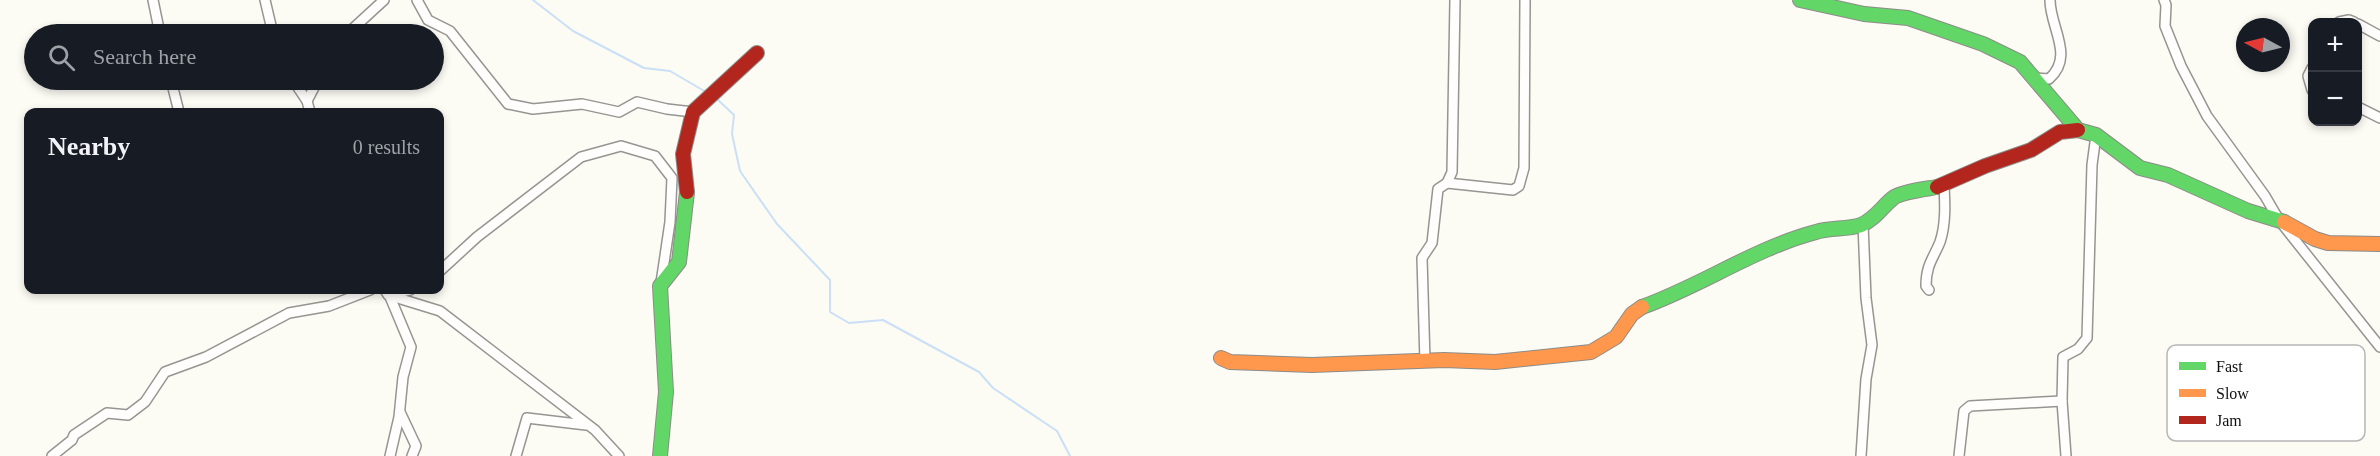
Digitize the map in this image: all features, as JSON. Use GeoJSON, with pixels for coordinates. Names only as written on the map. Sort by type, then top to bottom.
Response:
{"type":"FeatureCollection","features":[{"type":"Feature","properties":{"kind":"street"},"geometry":{"type":"LineString","coordinates":[[153,0],[158,24]]}},
{"type":"Feature","properties":{"kind":"street"},"geometry":{"type":"LineString","coordinates":[[265,0],[271,24]]}},
{"type":"Feature","properties":{"kind":"street"},"geometry":{"type":"LineString","coordinates":[[358,24],[384,0]]}},
{"type":"Feature","properties":{"kind":"street"},"geometry":{"type":"LineString","coordinates":[[417,0],[428,20],[436,24]]}},
{"type":"Feature","properties":{"kind":"street"},"geometry":{"type":"LineString","coordinates":[[1425,362],[1422,258],[1432,243],[1438,189],[1447,183],[1452,172],[1455,0]]}},
{"type":"Feature","properties":{"kind":"street"},"geometry":{"type":"LineString","coordinates":[[1447,183],[1513,190],[1519,186],[1524,168],[1525,0]]}},
{"type":"Feature","properties":{"kind":"street"},"geometry":{"type":"LineString","coordinates":[[1800,0],[1825,3],[1864,14],[1908,18],[2000,51],[2019,62],[2035,78],[2064,116],[2078,130]]}},
{"type":"Feature","properties":{"kind":"street"},"geometry":{"type":"LineString","coordinates":[[2035,78],[2049,79],[2056,73],[2061,60],[2060,42],[2050,0]]}},
{"type":"Feature","properties":{"kind":"street"},"geometry":{"type":"LineString","coordinates":[[2164,0],[2166,5],[2164,26],[2181,66],[2207,116],[2265,196],[2279,220],[2380,347]]}},
{"type":"Feature","properties":{"kind":"street"},"geometry":{"type":"LineString","coordinates":[[2362,26],[2380,36]]}},
{"type":"Feature","properties":{"kind":"street"},"geometry":{"type":"LineString","coordinates":[[444,28],[450,31],[508,104],[533,109],[582,104],[618,112],[637,102],[693,112]]}},
{"type":"Feature","properties":{"kind":"street"},"geometry":{"type":"LineString","coordinates":[[660,286],[679,261],[687,189],[683,154],[693,112],[757,53]]}},
{"type":"Feature","properties":{"kind":"street"},"geometry":{"type":"LineString","coordinates":[[174,90],[178,108]]}},
{"type":"Feature","properties":{"kind":"street"},"geometry":{"type":"LineString","coordinates":[[300,90],[309,108]]}},
{"type":"Feature","properties":{"kind":"street"},"geometry":{"type":"LineString","coordinates":[[307,101],[313,90]]}},
{"type":"Feature","properties":{"kind":"street"},"geometry":{"type":"LineString","coordinates":[[2362,108],[2380,118]]}},
{"type":"Feature","properties":{"kind":"street"},"geometry":{"type":"LineString","coordinates":[[1221,358],[1230,362],[1312,365],[1467,360],[1495,362],[1591,352],[1616,337],[1632,314],[1640,308],[1665,299],[1758,254],[1817,231],[1846,229],[1863,224],[1881,212],[1894,197],[1944,185],[1985,166],[2031,150],[2060,132],[2078,130],[2096,135],[2140,168],[2168,175],[2248,211],[2279,220],[2321,241],[2380,244]]}},
{"type":"Feature","properties":{"kind":"street"},"geometry":{"type":"LineString","coordinates":[[2066,456],[2062,400],[2063,357],[2078,349],[2087,338],[2092,165],[2096,135]]}},
{"type":"Feature","properties":{"kind":"street"},"geometry":{"type":"LineString","coordinates":[[444,267],[477,237],[581,157],[621,146],[655,156],[672,178],[670,222],[660,286],[668,380],[665,432],[660,456]]}},
{"type":"Feature","properties":{"kind":"street"},"geometry":{"type":"LineString","coordinates":[[1929,290],[1926,286],[1926,271],[1940,243],[1944,225],[1944,185]]}},
{"type":"Feature","properties":{"kind":"street"},"geometry":{"type":"LineString","coordinates":[[1861,456],[1866,379],[1872,345],[1866,298],[1863,224]]}},
{"type":"Feature","properties":{"kind":"street"},"geometry":{"type":"LineString","coordinates":[[52,456],[72,440],[74,435],[107,413],[129,415],[145,402],[165,372],[206,357],[289,313],[329,306],[360,294]]}},
{"type":"Feature","properties":{"kind":"street"},"geometry":{"type":"LineString","coordinates":[[388,294],[411,347],[403,377],[390,456]]}},
{"type":"Feature","properties":{"kind":"street"},"geometry":{"type":"LineString","coordinates":[[395,294],[440,311],[588,425],[619,456]]}},
{"type":"Feature","properties":{"kind":"street"},"geometry":{"type":"LineString","coordinates":[[1959,456],[1964,411],[1970,406],[2062,400]]}},
{"type":"Feature","properties":{"kind":"street"},"geometry":{"type":"LineString","coordinates":[[399,411],[416,446],[412,456]]}},
{"type":"Feature","properties":{"kind":"street"},"geometry":{"type":"LineString","coordinates":[[516,456],[527,418],[588,425]]}},
{"type":"Feature","properties":{"kind":"street"},"geometry":{"type":"LineString","coordinates":[[67,456],[74,435]]}},
{"type":"Feature","properties":{"kind":"waterway"},"geometry":{"type":"LineString","coordinates":[[533,0],[573,31],[644,68],[670,71],[706,92]]}},
{"type":"Feature","properties":{"kind":"waterway"},"geometry":{"type":"LineString","coordinates":[[716,98],[734,115],[732,134],[740,171],[777,224],[830,280],[830,312],[849,323],[883,320],[979,372],[993,388],[1057,431],[1070,456]]}},
{"type":"Feature","properties":{"kind":"traffic: fast"},"geometry":{"type":"LineString","coordinates":[[1800,0],[1864,14],[1908,18],[1983,44],[2020,62],[2078,130],[2096,135],[2140,168],[2168,175],[2248,211],[2284,222]]}},
{"type":"Feature","properties":{"kind":"traffic: fast"},"geometry":{"type":"LineString","coordinates":[[1642,307],[1793,239],[1822,230],[1861,225],[1870,220],[1896,196],[1937,187]]}},
{"type":"Feature","properties":{"kind":"traffic: fast"},"geometry":{"type":"LineString","coordinates":[[660,456],[666,392],[660,286],[679,262],[687,192]]}},
{"type":"Feature","properties":{"kind":"traffic: slow"},"geometry":{"type":"LineString","coordinates":[[2284,222],[2315,239],[2328,243],[2380,244]]}},
{"type":"Feature","properties":{"kind":"traffic: slow"},"geometry":{"type":"LineString","coordinates":[[1221,358],[1230,362],[1312,365],[1444,360],[1495,362],[1591,352],[1616,337],[1632,314],[1642,307]]}},
{"type":"Feature","properties":{"kind":"traffic: jam"},"geometry":{"type":"LineString","coordinates":[[687,192],[683,154],[693,112],[757,53]]}},
{"type":"Feature","properties":{"kind":"traffic: jam"},"geometry":{"type":"LineString","coordinates":[[1937,187],[1985,166],[2031,150],[2060,132],[2078,130]]}}]}
